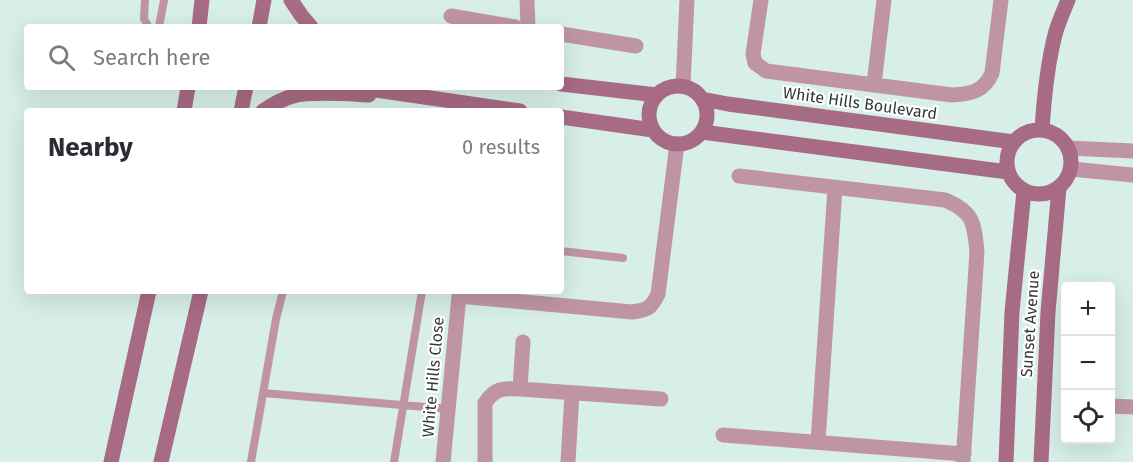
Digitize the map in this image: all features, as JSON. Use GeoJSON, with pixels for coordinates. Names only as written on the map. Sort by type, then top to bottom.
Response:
{"type":"FeatureCollection","features":[{"type":"Feature","properties":{"kind":"street"},"geometry":{"type":"LineString","coordinates":[[199,24],[202,0]]}},
{"type":"Feature","properties":{"kind":"street"},"geometry":{"type":"LineString","coordinates":[[260,24],[264,0]]}},
{"type":"Feature","properties":{"kind":"street"},"geometry":{"type":"LineString","coordinates":[[291,0],[308,24]]}},
{"type":"Feature","properties":{"kind":"street"},"geometry":{"type":"LineString","coordinates":[[527,0],[528,24]]}},
{"type":"Feature","properties":{"kind":"street"},"geometry":{"type":"LineString","coordinates":[[683,86],[687,0]]}},
{"type":"Feature","properties":{"kind":"street"},"geometry":{"type":"LineString","coordinates":[[761,0],[753,54],[755,63],[766,71],[952,95],[970,94],[989,80],[992,73],[1001,0]]}},
{"type":"Feature","properties":{"kind":"street"},"geometry":{"type":"LineString","coordinates":[[874,84],[884,0]]}},
{"type":"Feature","properties":{"kind":"street"},"geometry":{"type":"LineString","coordinates":[[1042,130],[1049,59],[1068,0]]}},
{"type":"Feature","properties":{"kind":"street"},"geometry":{"type":"LineString","coordinates":[[451,16],[498,24]]}},
{"type":"Feature","properties":{"kind":"street"},"geometry":{"type":"LineString","coordinates":[[564,34],[636,46]]}},
{"type":"Feature","properties":{"kind":"street"},"geometry":{"type":"LineString","coordinates":[[564,84],[657,94]]}},
{"type":"Feature","properties":{"kind":"street"},"geometry":{"type":"LineString","coordinates":[[674,86],[693,89],[705,104],[707,113],[702,132],[686,143],[676,144],[659,137],[653,130],[649,111],[651,102],[657,94],[674,86]]}},
{"type":"Feature","properties":{"kind":"street"},"geometry":{"type":"LineString","coordinates":[[184,108],[188,90]]}},
{"type":"Feature","properties":{"kind":"street"},"geometry":{"type":"LineString","coordinates":[[242,108],[245,90]]}},
{"type":"Feature","properties":{"kind":"street"},"geometry":{"type":"LineString","coordinates":[[374,90],[498,108]]}},
{"type":"Feature","properties":{"kind":"street"},"geometry":{"type":"LineString","coordinates":[[267,108],[295,95],[411,96]]}},
{"type":"Feature","properties":{"kind":"street","name":"White Hills Boulevard"},"geometry":{"type":"LineString","coordinates":[[702,99],[1014,142]]}},
{"type":"Feature","properties":{"kind":"street"},"geometry":{"type":"LineString","coordinates":[[564,117],[653,130]]}},
{"type":"Feature","properties":{"kind":"street"},"geometry":{"type":"LineString","coordinates":[[1042,130],[1058,136],[1069,148],[1072,159],[1071,169],[1065,183],[1059,189],[1042,195],[1032,194],[1017,186],[1008,172],[1007,156],[1014,142],[1026,132],[1042,130]]}},
{"type":"Feature","properties":{"kind":"street"},"geometry":{"type":"LineString","coordinates":[[702,132],[1008,172]]}},
{"type":"Feature","properties":{"kind":"street","name":"White Hills Close"},"geometry":{"type":"LineString","coordinates":[[443,462],[459,296],[497,295],[632,312],[645,310],[653,304],[658,294],[676,144]]}},
{"type":"Feature","properties":{"kind":"street"},"geometry":{"type":"LineString","coordinates":[[1069,148],[1133,151]]}},
{"type":"Feature","properties":{"kind":"street"},"geometry":{"type":"LineString","coordinates":[[1071,169],[1133,175]]}},
{"type":"Feature","properties":{"kind":"street"},"geometry":{"type":"LineString","coordinates":[[723,435],[818,442],[964,458],[977,252],[975,227],[970,217],[963,209],[945,200],[739,176]]}},
{"type":"Feature","properties":{"kind":"street"},"geometry":{"type":"LineString","coordinates":[[818,442],[835,188]]}},
{"type":"Feature","properties":{"kind":"street","name":"Sunset Avenue"},"geometry":{"type":"LineString","coordinates":[[1041,462],[1048,312],[1059,189]]}},
{"type":"Feature","properties":{"kind":"street","name":"Sunset Avenue"},"geometry":{"type":"LineString","coordinates":[[1006,462],[1012,312],[1024,191]]}},
{"type":"Feature","properties":{"kind":"street"},"geometry":{"type":"LineString","coordinates":[[111,462],[148,294]]}},
{"type":"Feature","properties":{"kind":"street"},"geometry":{"type":"LineString","coordinates":[[161,462],[200,294]]}},
{"type":"Feature","properties":{"kind":"street"},"geometry":{"type":"LineString","coordinates":[[520,389],[523,342]]}},
{"type":"Feature","properties":{"kind":"street"},"geometry":{"type":"LineString","coordinates":[[485,462],[485,403],[498,390],[506,388],[661,399]]}},
{"type":"Feature","properties":{"kind":"street"},"geometry":{"type":"LineString","coordinates":[[568,462],[572,393]]}},
{"type":"Feature","properties":{"kind":"street"},"geometry":{"type":"LineString","coordinates":[[1115,406],[1133,406]]}},
{"type":"Feature","properties":{"kind":"lane"},"geometry":{"type":"LineString","coordinates":[[146,0],[144,19],[147,24]]}},
{"type":"Feature","properties":{"kind":"lane"},"geometry":{"type":"LineString","coordinates":[[160,24],[164,0]]}},
{"type":"Feature","properties":{"kind":"lane"},"geometry":{"type":"LineString","coordinates":[[564,251],[623,258]]}},
{"type":"Feature","properties":{"kind":"lane"},"geometry":{"type":"LineString","coordinates":[[251,462],[282,294]]}},
{"type":"Feature","properties":{"kind":"lane"},"geometry":{"type":"LineString","coordinates":[[394,462],[422,294]]}},
{"type":"Feature","properties":{"kind":"lane"},"geometry":{"type":"LineString","coordinates":[[263,393],[448,409]]}}]}
